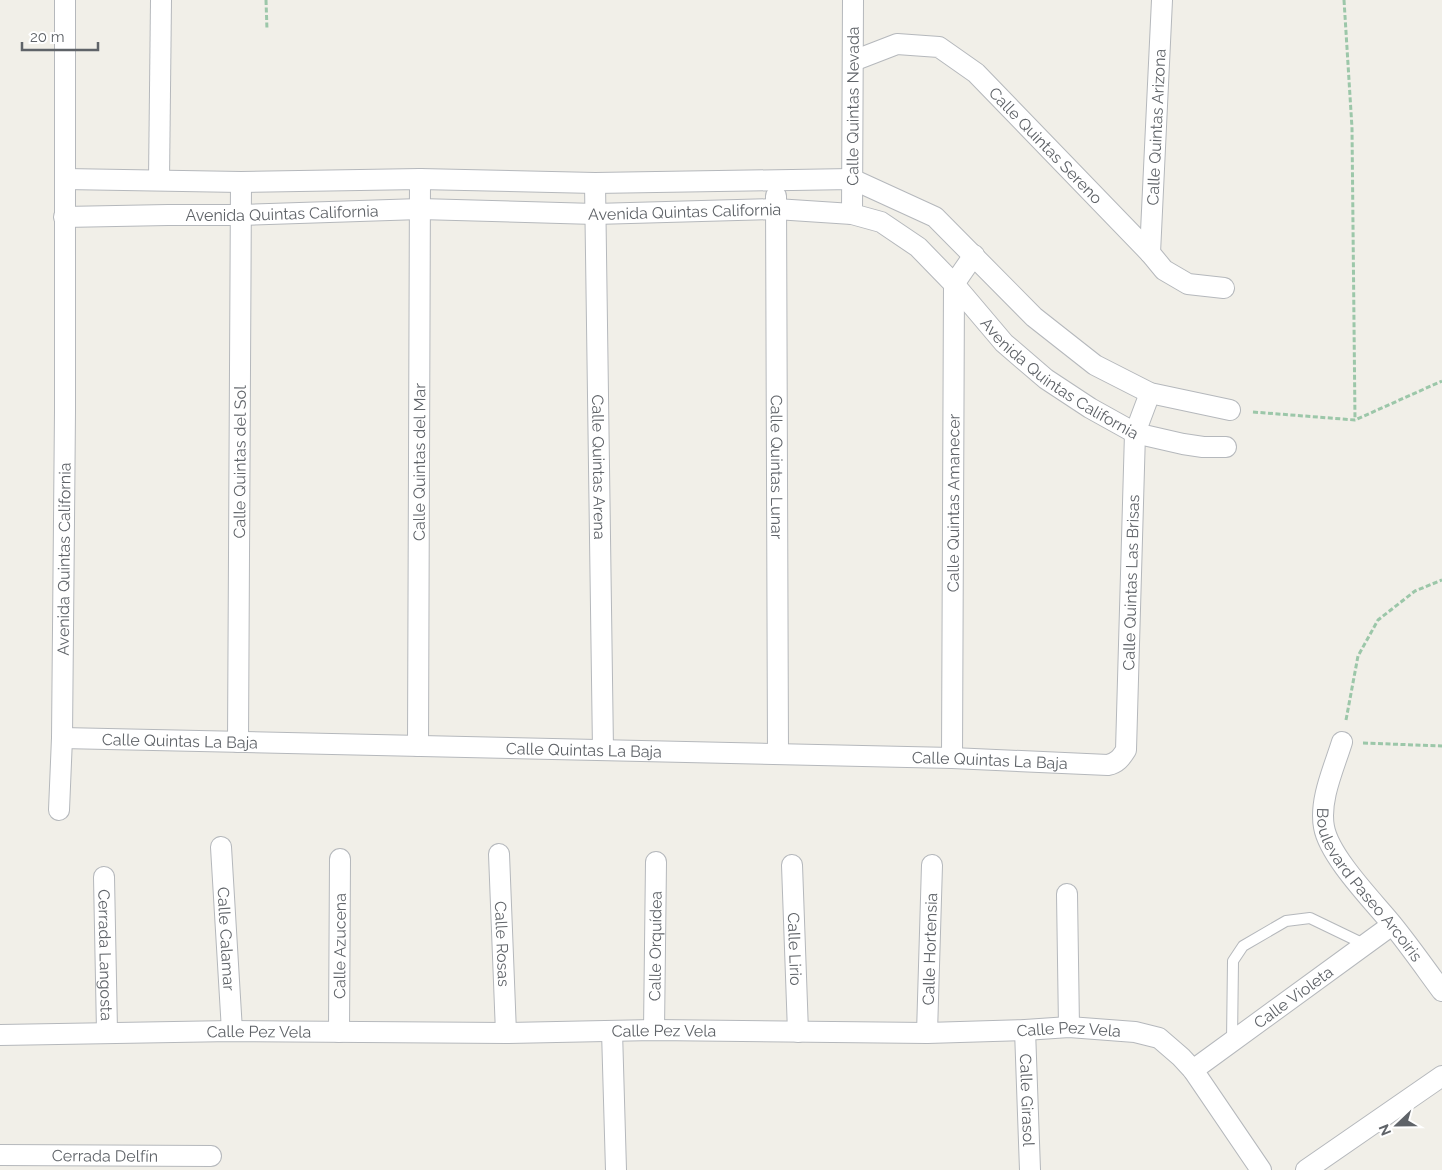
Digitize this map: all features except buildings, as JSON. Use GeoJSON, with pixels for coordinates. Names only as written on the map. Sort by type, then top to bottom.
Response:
{"type":"FeatureCollection","features":[{"type":"Feature","properties":{"kind":"street","name":"Avenida Quintas California"},"geometry":{"type":"LineString","coordinates":[[59,810],[62,738],[65,421],[65,0]]}},
{"type":"Feature","properties":{"kind":"street"},"geometry":{"type":"LineString","coordinates":[[159,180],[161,0]]}},
{"type":"Feature","properties":{"kind":"street","name":"Calle Quintas Nevada"},"geometry":{"type":"LineString","coordinates":[[852,214],[853,0]]}},
{"type":"Feature","properties":{"kind":"street","name":"Calle Quintas Arizona"},"geometry":{"type":"LineString","coordinates":[[1150,253],[1162,0]]}},
{"type":"Feature","properties":{"kind":"street","name":"Calle Quintas Sereno"},"geometry":{"type":"LineString","coordinates":[[853,61],[897,44],[938,47],[976,73],[1150,253],[1164,270],[1188,284],[1224,288]]}},
{"type":"Feature","properties":{"kind":"street","name":"Avenida Quintas California"},"geometry":{"type":"LineString","coordinates":[[65,179],[241,182],[420,178],[595,183],[852,179],[935,217],[1034,316],[1095,365],[1150,393],[1230,410]]}},
{"type":"Feature","properties":{"kind":"street","name":"Calle Quintas del Mar"},"geometry":{"type":"LineString","coordinates":[[418,746],[420,178]]}},
{"type":"Feature","properties":{"kind":"street","name":"Calle Quintas Lunar"},"geometry":{"type":"LineString","coordinates":[[776,181],[778,754]]}},
{"type":"Feature","properties":{"kind":"street","name":"Calle Quintas del Sol"},"geometry":{"type":"LineString","coordinates":[[238,742],[241,182]]}},
{"type":"Feature","properties":{"kind":"street","name":"Calle Quintas Arena"},"geometry":{"type":"LineString","coordinates":[[595,183],[603,750]]}},
{"type":"Feature","properties":{"kind":"street","name":"Avenida Quintas California"},"geometry":{"type":"LineString","coordinates":[[64,217],[168,214],[240,215],[420,209],[595,214],[776,209],[852,214],[881,222],[918,247],[954,284],[1004,343],[1046,379],[1090,408],[1135,433],[1183,444],[1226,448]]}},
{"type":"Feature","properties":{"kind":"street"},"geometry":{"type":"LineString","coordinates":[[954,284],[974,255]]}},
{"type":"Feature","properties":{"kind":"street","name":"Calle Quintas Amanecer"},"geometry":{"type":"LineString","coordinates":[[952,758],[954,284]]}},
{"type":"Feature","properties":{"kind":"street","name":"Calle Quintas Las Brisas"},"geometry":{"type":"LineString","coordinates":[[1108,765],[1114,764],[1120,759],[1126,750],[1135,433],[1150,393]]}},
{"type":"Feature","properties":{"kind":"street","name":"Calle Quintas La Baja"},"geometry":{"type":"LineString","coordinates":[[62,738],[952,758],[1108,765]]}},
{"type":"Feature","properties":{"kind":"street","name":"Boulevard Paseo Arcoiris"},"geometry":{"type":"LineString","coordinates":[[1342,742],[1323,804],[1324,828],[1331,848],[1442,991]]}},
{"type":"Feature","properties":{"kind":"street","name":"Calle Calamar"},"geometry":{"type":"LineString","coordinates":[[221,847],[232,1031]]}},
{"type":"Feature","properties":{"kind":"street","name":"Calle Rosas"},"geometry":{"type":"LineString","coordinates":[[499,854],[506,1033]]}},
{"type":"Feature","properties":{"kind":"street","name":"Calle Azucena"},"geometry":{"type":"LineString","coordinates":[[340,859],[340,1032]]}},
{"type":"Feature","properties":{"kind":"street","name":"Calle Orquídea"},"geometry":{"type":"LineString","coordinates":[[654,1030],[656,862]]}},
{"type":"Feature","properties":{"kind":"street","name":"Calle Lirio"},"geometry":{"type":"LineString","coordinates":[[792,865],[798,1032]]}},
{"type":"Feature","properties":{"kind":"street","name":"Calle Hortensia"},"geometry":{"type":"LineString","coordinates":[[927,1033],[932,865]]}},
{"type":"Feature","properties":{"kind":"street","name":"Cerrada Langosta"},"geometry":{"type":"LineString","coordinates":[[104,877],[107,1032]]}},
{"type":"Feature","properties":{"kind":"street"},"geometry":{"type":"LineString","coordinates":[[1066,894],[1069,1027]]}},
{"type":"Feature","properties":{"kind":"street","name":"Calle Violeta"},"geometry":{"type":"LineString","coordinates":[[1193,1070],[1392,925]]}},
{"type":"Feature","properties":{"kind":"street","name":"Calle Pez Vela"},"geometry":{"type":"LineString","coordinates":[[0,1035],[232,1031],[506,1033],[654,1030],[927,1033],[1069,1027],[1135,1032],[1159,1038],[1193,1070],[1261,1170]]}},
{"type":"Feature","properties":{"kind":"street","name":"Calle Girasol"},"geometry":{"type":"LineString","coordinates":[[1025,1030],[1030,1170]]}},
{"type":"Feature","properties":{"kind":"street"},"geometry":{"type":"LineString","coordinates":[[612,1031],[616,1170]]}},
{"type":"Feature","properties":{"kind":"street"},"geometry":{"type":"LineString","coordinates":[[1306,1170],[1442,1076]]}},
{"type":"Feature","properties":{"kind":"street","name":"Cerrada Delfín"},"geometry":{"type":"LineString","coordinates":[[0,1155],[211,1156]]}},
{"type":"Feature","properties":{"kind":"lane"},"geometry":{"type":"LineString","coordinates":[[1232,1042],[1233,961],[1243,946],[1286,921],[1310,918],[1366,944]]}},
{"type":"Feature","properties":{"kind":"path"},"geometry":{"type":"LineString","coordinates":[[266,0],[267,30]]}},
{"type":"Feature","properties":{"kind":"path"},"geometry":{"type":"LineString","coordinates":[[1344,0],[1352,128],[1355,420]]}},
{"type":"Feature","properties":{"kind":"path"},"geometry":{"type":"LineString","coordinates":[[1230,410],[1355,420],[1442,381]]}},
{"type":"Feature","properties":{"kind":"path"},"geometry":{"type":"LineString","coordinates":[[1442,580],[1415,591],[1378,620],[1358,656],[1342,742],[1442,746]]}}]}
